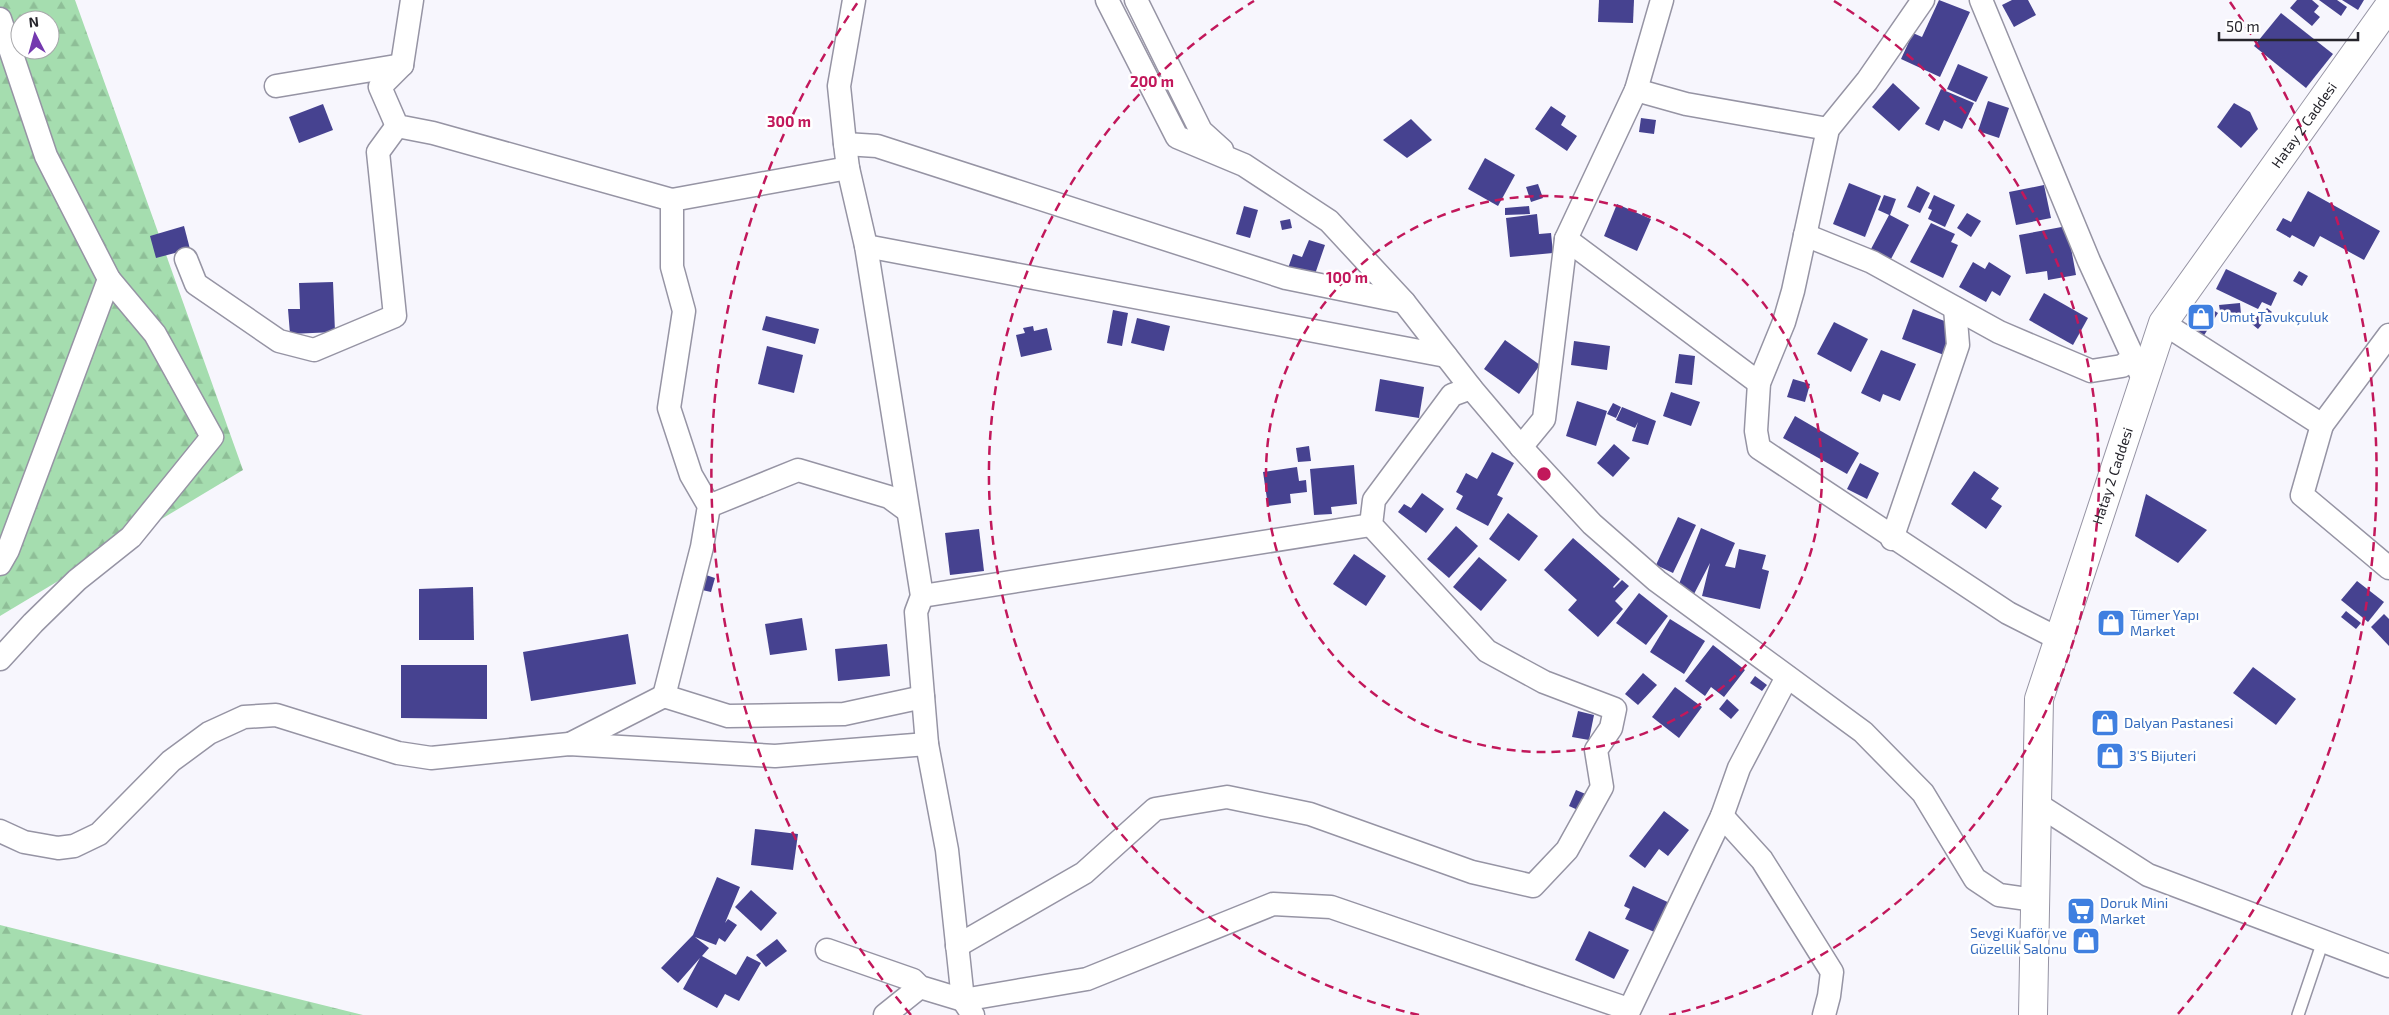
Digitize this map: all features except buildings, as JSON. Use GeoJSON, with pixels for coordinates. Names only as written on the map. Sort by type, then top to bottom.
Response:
{"type":"FeatureCollection","features":[{"type":"Feature","properties":{"kind":"street"},"geometry":{"type":"LineString","coordinates":[[397,126],[380,86],[402,65],[412,0]]}},
{"type":"Feature","properties":{"kind":"street"},"geometry":{"type":"LineString","coordinates":[[854,0],[839,86],[845,144],[848,168],[866,246],[922,596],[916,612],[927,744],[947,850],[958,946],[968,1007]]}},
{"type":"Feature","properties":{"kind":"street"},"geometry":{"type":"LineString","coordinates":[[1107,0],[1177,137],[1244,165],[1329,221],[1404,302]]}},
{"type":"Feature","properties":{"kind":"street"},"geometry":{"type":"LineString","coordinates":[[1136,0],[1201,131],[1224,152],[1323,208],[1404,302],[1471,388],[1521,447],[1592,524],[1657,581],[1862,732],[1922,793],[1976,879],[1999,895],[2035,900]]}},
{"type":"Feature","properties":{"kind":"street"},"geometry":{"type":"LineString","coordinates":[[1521,447],[1544,419],[1566,239],[1636,90],[1662,0]]}},
{"type":"Feature","properties":{"kind":"street"},"geometry":{"type":"LineString","coordinates":[[1922,0],[1867,82],[1828,129],[1820,177],[1804,235],[1793,291],[1784,322],[1759,382],[1756,431],[1759,448],[1892,539],[2008,613],[2059,639]]}},
{"type":"Feature","properties":{"kind":"street"},"geometry":{"type":"LineString","coordinates":[[1981,0],[2089,261],[2138,369]]}},
{"type":"Feature","properties":{"kind":"street","name":"Hatay 2 Caddesi"},"geometry":{"type":"LineString","coordinates":[[2033,1015],[2039,699],[2059,639],[2138,369],[2163,323],[2389,6]]}},
{"type":"Feature","properties":{"kind":"street"},"geometry":{"type":"LineString","coordinates":[[0,19],[46,156],[109,279],[155,334],[212,437],[131,537],[77,580],[0,659]]}},
{"type":"Feature","properties":{"kind":"street"},"geometry":{"type":"LineString","coordinates":[[276,86],[402,65]]}},
{"type":"Feature","properties":{"kind":"street"},"geometry":{"type":"LineString","coordinates":[[1636,90],[1686,104],[1828,129]]}},
{"type":"Feature","properties":{"kind":"street"},"geometry":{"type":"LineString","coordinates":[[397,126],[672,200],[848,168]]}},
{"type":"Feature","properties":{"kind":"street"},"geometry":{"type":"LineString","coordinates":[[186,259],[196,284],[279,341],[314,350],[395,316],[378,152],[397,126]]}},
{"type":"Feature","properties":{"kind":"street"},"geometry":{"type":"LineString","coordinates":[[845,144],[877,146],[1286,278],[1404,302]]}},
{"type":"Feature","properties":{"kind":"street"},"geometry":{"type":"LineString","coordinates":[[664,696],[702,547],[709,506],[691,475],[668,408],[684,312],[672,268],[672,200]]}},
{"type":"Feature","properties":{"kind":"street"},"geometry":{"type":"LineString","coordinates":[[1804,235],[1872,262],[1999,332],[2091,372],[2122,366],[2138,369]]}},
{"type":"Feature","properties":{"kind":"street"},"geometry":{"type":"LineString","coordinates":[[1566,239],[1759,382]]}},
{"type":"Feature","properties":{"kind":"street"},"geometry":{"type":"LineString","coordinates":[[866,246],[1446,356]]}},
{"type":"Feature","properties":{"kind":"street"},"geometry":{"type":"LineString","coordinates":[[0,564],[8,550],[109,279]]}},
{"type":"Feature","properties":{"kind":"street"},"geometry":{"type":"LineString","coordinates":[[1892,539],[1958,345],[1955,308]]}},
{"type":"Feature","properties":{"kind":"street"},"geometry":{"type":"LineString","coordinates":[[2163,323],[2322,425]]}},
{"type":"Feature","properties":{"kind":"street"},"geometry":{"type":"LineString","coordinates":[[2389,335],[2322,425],[2302,495],[2389,568]]}},
{"type":"Feature","properties":{"kind":"street"},"geometry":{"type":"LineString","coordinates":[[958,946],[1084,873],[1155,808],[1227,797],[1310,814],[1472,872],[1532,886],[1567,850],[1602,787],[1596,750],[1611,728],[1615,709],[1544,682],[1487,651],[1371,525],[1374,500],[1452,395],[1471,388]]}},
{"type":"Feature","properties":{"kind":"street"},"geometry":{"type":"LineString","coordinates":[[709,506],[798,470],[888,497],[908,511]]}},
{"type":"Feature","properties":{"kind":"street"},"geometry":{"type":"LineString","coordinates":[[922,596],[1371,525]]}},
{"type":"Feature","properties":{"kind":"street"},"geometry":{"type":"LineString","coordinates":[[827,950],[913,980],[920,987],[968,1007],[1087,979],[1273,904],[1331,908],[1628,1012],[1722,816],[1739,768],[1787,677]]}},
{"type":"Feature","properties":{"kind":"street"},"geometry":{"type":"LineString","coordinates":[[569,744],[664,696],[728,716],[844,714],[923,697]]}},
{"type":"Feature","properties":{"kind":"street"},"geometry":{"type":"LineString","coordinates":[[0,831],[24,842],[58,848],[74,846],[99,834],[172,761],[209,733],[244,717],[276,715],[398,753],[431,758],[569,744],[775,756],[927,744]]}},
{"type":"Feature","properties":{"kind":"street"},"geometry":{"type":"LineString","coordinates":[[2037,804],[2148,875],[2389,966]]}},
{"type":"Feature","properties":{"kind":"street"},"geometry":{"type":"LineString","coordinates":[[1722,816],[1762,860],[1832,972],[1824,1015]]}},
{"type":"Feature","properties":{"kind":"street"},"geometry":{"type":"LineString","coordinates":[[885,1015],[920,987]]}},
{"type":"Feature","properties":{"kind":"lane"},"geometry":{"type":"LineString","coordinates":[[2298,1015],[2323,942]]}},
{"type":"Feature","properties":{"kind":"green space"},"geometry":{"type":"Polygon","coordinates":[[[0,0],[75,0],[243,470],[0,616],[0,0]]]}},
{"type":"Feature","properties":{"kind":"green space"},"geometry":{"type":"Polygon","coordinates":[[[0,925],[363,1015],[0,1015],[0,925]]]}},
{"type":"Feature","properties":{"kind":"place","name":"Umut Tavukçuluk"},"geometry":{"type":"Point","coordinates":[2201,317]}},
{"type":"Feature","properties":{"kind":"place","name":"Tümer Yapı Market"},"geometry":{"type":"Point","coordinates":[2111,623]}},
{"type":"Feature","properties":{"kind":"place","name":"Dalyan Pastanesi"},"geometry":{"type":"Point","coordinates":[2105,723]}},
{"type":"Feature","properties":{"kind":"place","name":"3'S Bijuteri"},"geometry":{"type":"Point","coordinates":[2110,756]}},
{"type":"Feature","properties":{"kind":"place","name":"Doruk Mini Market"},"geometry":{"type":"Point","coordinates":[2081,911]}},
{"type":"Feature","properties":{"kind":"place","name":"Sevgi Kuaför ve Güzellik Salonu"},"geometry":{"type":"Point","coordinates":[2086,941]}}]}
